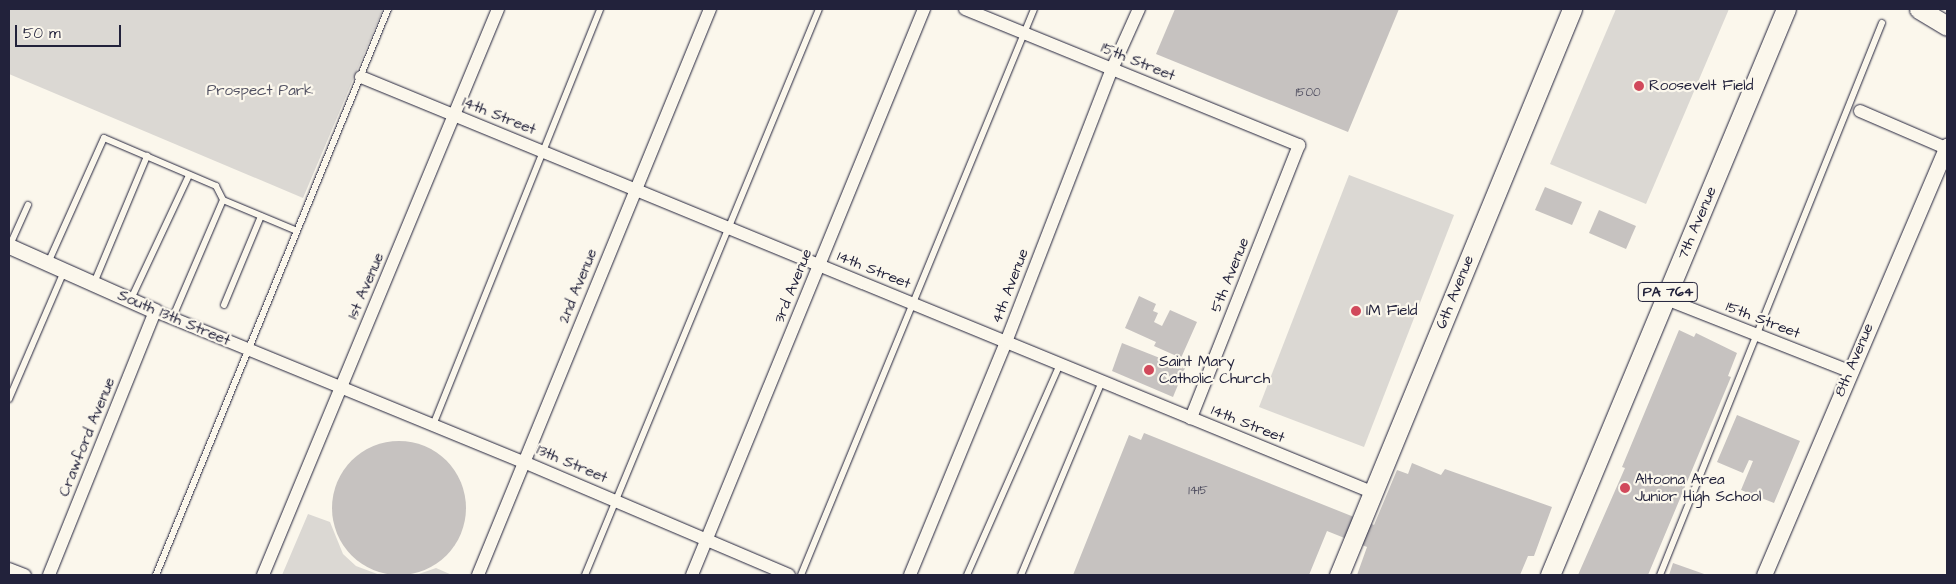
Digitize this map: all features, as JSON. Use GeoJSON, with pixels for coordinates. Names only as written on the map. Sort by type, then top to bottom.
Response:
{"type":"FeatureCollection","features":[{"type":"Feature","properties":{"kind":"main road","name":"6th Avenue"},"geometry":{"type":"LineString","coordinates":[[1339,575],[1572,9]]}},
{"type":"Feature","properties":{"kind":"main road","name":"7th Avenue"},"geometry":{"type":"LineString","coordinates":[[1550,575],[1786,9]]}},
{"type":"Feature","properties":{"kind":"main road"},"geometry":{"type":"LineString","coordinates":[[1919,9],[1947,26]]}},
{"type":"Feature","properties":{"kind":"street","name":"1st Avenue"},"geometry":{"type":"LineString","coordinates":[[264,575],[498,9]]}},
{"type":"Feature","properties":{"kind":"street","name":"2nd Avenue"},"geometry":{"type":"LineString","coordinates":[[478,575],[710,9]]}},
{"type":"Feature","properties":{"kind":"street","name":"3rd Avenue"},"geometry":{"type":"LineString","coordinates":[[692,575],[924,9]]}},
{"type":"Feature","properties":{"kind":"street","name":"15th Street"},"geometry":{"type":"LineString","coordinates":[[965,9],[1299,145]]}},
{"type":"Feature","properties":{"kind":"street","name":"4th Avenue"},"geometry":{"type":"LineString","coordinates":[[910,575],[1006,342],[1112,69],[1139,9]]}},
{"type":"Feature","properties":{"kind":"street","name":"14th Street"},"geometry":{"type":"LineString","coordinates":[[361,77],[1374,493]]}},
{"type":"Feature","properties":{"kind":"street"},"geometry":{"type":"LineString","coordinates":[[1860,111],[1947,147]]}},
{"type":"Feature","properties":{"kind":"street","name":"5th Avenue"},"geometry":{"type":"LineString","coordinates":[[1191,418],[1299,145]]}},
{"type":"Feature","properties":{"kind":"street","name":"8th Avenue"},"geometry":{"type":"LineString","coordinates":[[1764,575],[1849,371],[1947,147]]}},
{"type":"Feature","properties":{"kind":"street","name":"South 13th Street"},"geometry":{"type":"LineString","coordinates":[[9,246],[172,319],[341,388]]}},
{"type":"Feature","properties":{"kind":"street","name":"15th Street"},"geometry":{"type":"LineString","coordinates":[[1666,299],[1849,371]]}},
{"type":"Feature","properties":{"kind":"street","name":"Crawford Avenue"},"geometry":{"type":"LineString","coordinates":[[49,575],[155,311]]}},
{"type":"Feature","properties":{"kind":"street","name":"13th Street"},"geometry":{"type":"LineString","coordinates":[[341,388],[524,462],[789,575]]}},
{"type":"Feature","properties":{"kind":"street"},"geometry":{"type":"LineString","coordinates":[[9,569],[25,575]]}},
{"type":"Feature","properties":{"kind":"lane"},"geometry":{"type":"LineString","coordinates":[[156,575],[247,349],[388,9]]}},
{"type":"Feature","properties":{"kind":"lane"},"geometry":{"type":"LineString","coordinates":[[432,426],[600,9]]}},
{"type":"Feature","properties":{"kind":"lane"},"geometry":{"type":"LineString","coordinates":[[584,575],[819,9]]}},
{"type":"Feature","properties":{"kind":"lane"},"geometry":{"type":"LineString","coordinates":[[800,575],[1034,9]]}},
{"type":"Feature","properties":{"kind":"lane"},"geometry":{"type":"LineString","coordinates":[[1660,575],[1882,23]]}},
{"type":"Feature","properties":{"kind":"lane"},"geometry":{"type":"LineString","coordinates":[[48,262],[104,138],[216,186],[223,200],[297,231]]}},
{"type":"Feature","properties":{"kind":"lane"},"geometry":{"type":"LineString","coordinates":[[94,283],[147,156]]}},
{"type":"Feature","properties":{"kind":"lane"},"geometry":{"type":"LineString","coordinates":[[131,300],[189,175]]}},
{"type":"Feature","properties":{"kind":"lane"},"geometry":{"type":"LineString","coordinates":[[172,319],[223,200]]}},
{"type":"Feature","properties":{"kind":"lane"},"geometry":{"type":"LineString","coordinates":[[9,246],[28,205]]}},
{"type":"Feature","properties":{"kind":"lane"},"geometry":{"type":"LineString","coordinates":[[224,306],[261,216]]}},
{"type":"Feature","properties":{"kind":"lane"},"geometry":{"type":"LineString","coordinates":[[9,399],[64,270]]}},
{"type":"Feature","properties":{"kind":"lane"},"geometry":{"type":"LineString","coordinates":[[967,575],[1060,364]]}},
{"type":"Feature","properties":{"kind":"lane"},"geometry":{"type":"LineString","coordinates":[[1021,575],[1102,381]]}},
{"type":"Feature","properties":{"kind":"green space","name":"Prospect Park"},"geometry":{"type":"Polygon","coordinates":[[[9,9],[383,9],[303,198],[9,74],[9,9]]]}},
{"type":"Feature","properties":{"kind":"green space","name":"Roosevelt Field"},"geometry":{"type":"Polygon","coordinates":[[[1616,9],[1729,9],[1646,204],[1550,164],[1616,9]]]}},
{"type":"Feature","properties":{"kind":"green space","name":"IM Field"},"geometry":{"type":"Polygon","coordinates":[[[1349,175],[1454,215],[1364,447],[1259,407],[1349,175]]]}},
{"type":"Feature","properties":{"kind":"green space"},"geometry":{"type":"Polygon","coordinates":[[[308,514],[330,522],[343,554],[356,566],[380,575],[282,575],[308,514]]]}},
{"type":"Feature","properties":{"kind":"green space"},"geometry":{"type":"Polygon","coordinates":[[[436,568],[452,575],[416,575],[436,568]]]}},
{"type":"Feature","properties":{"kind":"building"},"geometry":{"type":"Polygon","coordinates":[[[1175,9],[1399,9],[1348,132],[1156,54],[1175,9]]]}},
{"type":"Feature","properties":{"kind":"building"},"geometry":{"type":"Polygon","coordinates":[[[1545,187],[1582,202],[1572,225],[1535,210],[1545,187]]]}},
{"type":"Feature","properties":{"kind":"building"},"geometry":{"type":"Polygon","coordinates":[[[1599,210],[1636,226],[1626,249],[1589,233],[1599,210]]]}},
{"type":"Feature","properties":{"kind":"building"},"geometry":{"type":"Polygon","coordinates":[[[1139,296],[1156,304],[1153,311],[1158,313],[1154,322],[1162,326],[1170,310],[1197,322],[1181,358],[1154,346],[1156,342],[1125,328],[1139,296]]]}},
{"type":"Feature","properties":{"kind":"building"},"geometry":{"type":"Polygon","coordinates":[[[1679,330],[1694,337],[1696,333],[1737,353],[1728,376],[1731,377],[1648,575],[1578,575],[1625,468],[1622,467],[1679,330]]]}},
{"type":"Feature","properties":{"kind":"building","name":"Saint Mary Catholic Church"},"geometry":{"type":"Polygon","coordinates":[[[1122,343],[1185,368],[1173,397],[1112,371],[1122,343]]]}},
{"type":"Feature","properties":{"kind":"building"},"geometry":{"type":"Polygon","coordinates":[[[1737,415],[1800,441],[1774,503],[1741,490],[1753,461],[1749,460],[1743,473],[1717,462],[1737,415]]]}},
{"type":"Feature","properties":{"kind":"building"},"geometry":{"type":"Polygon","coordinates":[[[1144,433],[1374,525],[1397,470],[1408,474],[1412,463],[1441,475],[1445,469],[1552,507],[1534,556],[1528,556],[1520,575],[1357,575],[1367,547],[1327,531],[1309,575],[1073,575],[1129,435],[1141,440],[1144,433]]]}},
{"type":"Feature","properties":{"kind":"building"},"geometry":{"type":"Polygon","coordinates":[[[399,441],[425,446],[436,452],[446,461],[455,471],[461,482],[466,508],[461,534],[455,545],[446,555],[436,564],[425,570],[399,575],[373,570],[362,564],[352,555],[343,545],[337,534],[332,508],[337,482],[343,471],[352,461],[362,452],[373,446],[399,441]]]}},
{"type":"Feature","properties":{"kind":"building"},"geometry":{"type":"Polygon","coordinates":[[[1673,563],[1707,575],[1669,575],[1673,563]]]}},
{"type":"Feature","properties":{"kind":"place","name":"Roosevelt Field"},"geometry":{"type":"Point","coordinates":[1639,86]}},
{"type":"Feature","properties":{"kind":"place","name":"IM Field"},"geometry":{"type":"Point","coordinates":[1356,311]}},
{"type":"Feature","properties":{"kind":"place","name":"Saint Mary Catholic Church"},"geometry":{"type":"Point","coordinates":[1149,370]}},
{"type":"Feature","properties":{"kind":"place","name":"Altoona Area Junior High School"},"geometry":{"type":"Point","coordinates":[1625,488]}}]}
